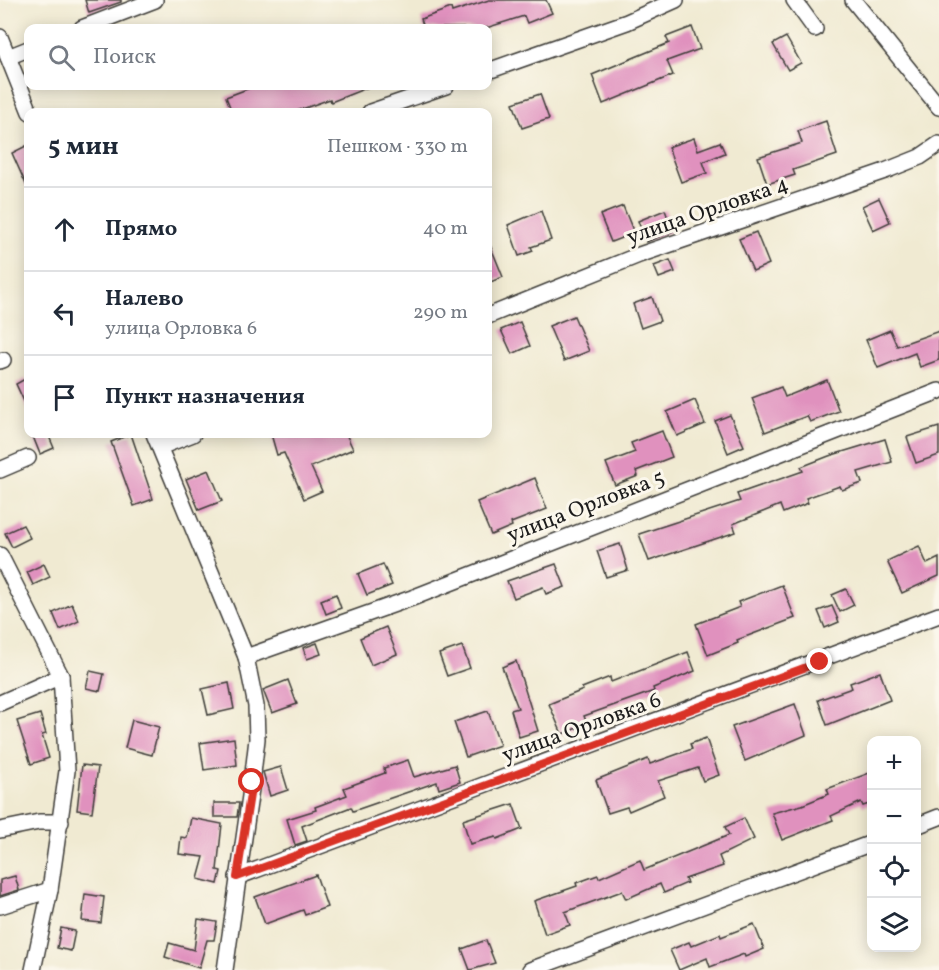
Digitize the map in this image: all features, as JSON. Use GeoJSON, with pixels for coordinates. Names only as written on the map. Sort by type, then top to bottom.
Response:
{"type":"FeatureCollection","features":[{"type":"Feature","properties":{"kind":"street"},"geometry":{"type":"LineString","coordinates":[[92,24],[154,0]]}},
{"type":"Feature","properties":{"kind":"street"},"geometry":{"type":"LineString","coordinates":[[492,70],[627,22],[676,0]]}},
{"type":"Feature","properties":{"kind":"street"},"geometry":{"type":"LineString","coordinates":[[794,0],[814,29]]}},
{"type":"Feature","properties":{"kind":"street"},"geometry":{"type":"LineString","coordinates":[[853,0],[939,107]]}},
{"type":"Feature","properties":{"kind":"street"},"geometry":{"type":"LineString","coordinates":[[0,37],[28,108]]}},
{"type":"Feature","properties":{"kind":"street"},"geometry":{"type":"LineString","coordinates":[[8,57],[24,51]]}},
{"type":"Feature","properties":{"kind":"street"},"geometry":{"type":"LineString","coordinates":[[382,108],[434,90]]}},
{"type":"Feature","properties":{"kind":"street","name":"улица Орловка 4"},"geometry":{"type":"LineString","coordinates":[[492,314],[639,255],[885,171],[920,157],[939,144]]}},
{"type":"Feature","properties":{"kind":"street","name":"улица Орловка 5"},"geometry":{"type":"LineString","coordinates":[[246,657],[412,598],[939,391]]}},
{"type":"Feature","properties":{"kind":"street"},"geometry":{"type":"LineString","coordinates":[[157,440],[246,657],[256,706],[257,739],[225,970]]}},
{"type":"Feature","properties":{"kind":"street"},"geometry":{"type":"LineString","coordinates":[[0,470],[28,458]]}},
{"type":"Feature","properties":{"kind":"street"},"geometry":{"type":"LineString","coordinates":[[0,555],[4,574],[61,676],[67,771],[50,890],[33,970]]}},
{"type":"Feature","properties":{"kind":"street","name":"улица Орловка 6"},"geometry":{"type":"LineString","coordinates":[[237,877],[939,615]]}},
{"type":"Feature","properties":{"kind":"street"},"geometry":{"type":"LineString","coordinates":[[0,703],[61,676]]}},
{"type":"Feature","properties":{"kind":"street"},"geometry":{"type":"LineString","coordinates":[[921,824],[939,817]]}},
{"type":"Feature","properties":{"kind":"street"},"geometry":{"type":"LineString","coordinates":[[0,830],[39,822],[61,822]]}},
{"type":"Feature","properties":{"kind":"street"},"geometry":{"type":"LineString","coordinates":[[530,970],[869,844]]}},
{"type":"Feature","properties":{"kind":"street"},"geometry":{"type":"LineString","coordinates":[[0,906],[50,890]]}},
{"type":"Feature","properties":{"kind":"building"},"geometry":{"type":"Polygon","coordinates":[[[85,0],[121,0],[121,2],[89,13],[85,0]]]}},
{"type":"Feature","properties":{"kind":"building"},"geometry":{"type":"Polygon","coordinates":[[[489,0],[546,0],[552,13],[527,23],[524,16],[492,26],[492,24],[423,24],[421,19],[451,8],[452,12],[489,0]]]}},
{"type":"Feature","properties":{"kind":"building"},"geometry":{"type":"Polygon","coordinates":[[[692,27],[700,49],[667,61],[673,75],[603,104],[592,75],[669,43],[666,37],[692,27]]]}},
{"type":"Feature","properties":{"kind":"building"},"geometry":{"type":"Polygon","coordinates":[[[786,37],[801,63],[788,70],[773,44],[786,37]]]}},
{"type":"Feature","properties":{"kind":"building"},"geometry":{"type":"Polygon","coordinates":[[[244,90],[361,90],[331,102],[330,99],[305,108],[230,108],[226,97],[244,90]]]}},
{"type":"Feature","properties":{"kind":"building"},"geometry":{"type":"Polygon","coordinates":[[[540,94],[549,119],[522,128],[513,103],[540,94]]]}},
{"type":"Feature","properties":{"kind":"building"},"geometry":{"type":"Polygon","coordinates":[[[826,121],[837,155],[793,170],[795,175],[767,184],[758,157],[802,143],[798,131],[826,121]]]}},
{"type":"Feature","properties":{"kind":"building"},"geometry":{"type":"Polygon","coordinates":[[[694,138],[698,150],[720,142],[725,153],[703,162],[707,173],[681,182],[668,147],[694,138]]]}},
{"type":"Feature","properties":{"kind":"building"},"geometry":{"type":"Polygon","coordinates":[[[24,147],[24,180],[12,153],[24,147]]]}},
{"type":"Feature","properties":{"kind":"building"},"geometry":{"type":"Polygon","coordinates":[[[879,198],[890,222],[873,230],[862,206],[879,198]]]}},
{"type":"Feature","properties":{"kind":"building"},"geometry":{"type":"Polygon","coordinates":[[[623,206],[634,233],[611,242],[600,215],[623,206]]]}},
{"type":"Feature","properties":{"kind":"building"},"geometry":{"type":"Polygon","coordinates":[[[665,210],[673,231],[646,242],[638,221],[665,210]]]}},
{"type":"Feature","properties":{"kind":"building"},"geometry":{"type":"Polygon","coordinates":[[[541,211],[551,240],[531,247],[533,251],[519,256],[508,225],[541,211]]]}},
{"type":"Feature","properties":{"kind":"building"},"geometry":{"type":"Polygon","coordinates":[[[756,232],[769,264],[753,271],[739,239],[756,232]]]}},
{"type":"Feature","properties":{"kind":"building"},"geometry":{"type":"Polygon","coordinates":[[[492,250],[503,277],[492,281],[492,250]]]}},
{"type":"Feature","properties":{"kind":"building"},"geometry":{"type":"Polygon","coordinates":[[[670,260],[675,272],[659,278],[654,266],[670,260]]]}},
{"type":"Feature","properties":{"kind":"building"},"geometry":{"type":"Polygon","coordinates":[[[652,297],[660,321],[641,328],[633,304],[652,297]]]}},
{"type":"Feature","properties":{"kind":"building"},"geometry":{"type":"Polygon","coordinates":[[[574,316],[589,351],[564,361],[549,326],[574,316]]]}},
{"type":"Feature","properties":{"kind":"building"},"geometry":{"type":"Polygon","coordinates":[[[520,322],[530,346],[512,354],[501,330],[520,322]]]}},
{"type":"Feature","properties":{"kind":"building"},"geometry":{"type":"Polygon","coordinates":[[[890,330],[897,346],[939,331],[939,360],[920,367],[915,353],[878,368],[866,340],[890,330]]]}},
{"type":"Feature","properties":{"kind":"building"},"geometry":{"type":"Polygon","coordinates":[[[24,380],[24,401],[16,384],[24,380]]]}},
{"type":"Feature","properties":{"kind":"building"},"geometry":{"type":"Polygon","coordinates":[[[827,380],[839,411],[810,422],[807,416],[765,432],[752,398],[781,387],[785,397],[827,380]]]}},
{"type":"Feature","properties":{"kind":"building"},"geometry":{"type":"Polygon","coordinates":[[[695,400],[705,424],[677,436],[667,412],[695,400]]]}},
{"type":"Feature","properties":{"kind":"building"},"geometry":{"type":"Polygon","coordinates":[[[730,415],[744,446],[728,453],[715,421],[730,415]]]}},
{"type":"Feature","properties":{"kind":"building"},"geometry":{"type":"Polygon","coordinates":[[[939,427],[939,455],[916,463],[907,437],[939,427]]]}},
{"type":"Feature","properties":{"kind":"building"},"geometry":{"type":"Polygon","coordinates":[[[662,431],[672,457],[636,471],[638,476],[615,485],[606,463],[635,452],[631,443],[662,431]]]}},
{"type":"Feature","properties":{"kind":"building"},"geometry":{"type":"Polygon","coordinates":[[[34,438],[50,438],[54,448],[40,454],[34,438]]]}},
{"type":"Feature","properties":{"kind":"building"},"geometry":{"type":"Polygon","coordinates":[[[121,438],[132,438],[153,499],[134,506],[111,442],[121,438]]]}},
{"type":"Feature","properties":{"kind":"building"},"geometry":{"type":"Polygon","coordinates":[[[272,438],[348,438],[353,449],[311,467],[322,491],[304,499],[284,453],[277,455],[272,438]]]}},
{"type":"Feature","properties":{"kind":"building"},"geometry":{"type":"Polygon","coordinates":[[[885,439],[892,462],[858,472],[862,483],[842,490],[840,486],[806,498],[808,503],[783,513],[780,505],[733,524],[736,532],[649,561],[639,534],[740,501],[737,494],[803,471],[801,467],[829,456],[885,439]]]}},
{"type":"Feature","properties":{"kind":"building"},"geometry":{"type":"Polygon","coordinates":[[[209,470],[222,501],[199,510],[186,479],[209,470]]]}},
{"type":"Feature","properties":{"kind":"building"},"geometry":{"type":"Polygon","coordinates":[[[535,478],[547,509],[511,523],[512,526],[491,535],[477,502],[535,478]]]}},
{"type":"Feature","properties":{"kind":"building"},"geometry":{"type":"Polygon","coordinates":[[[23,525],[30,538],[12,547],[5,533],[23,525]]]}},
{"type":"Feature","properties":{"kind":"building"},"geometry":{"type":"Polygon","coordinates":[[[620,544],[628,570],[606,577],[597,551],[620,544]]]}},
{"type":"Feature","properties":{"kind":"building"},"geometry":{"type":"Polygon","coordinates":[[[919,546],[927,564],[939,558],[939,576],[902,593],[887,561],[919,546]]]}},
{"type":"Feature","properties":{"kind":"building"},"geometry":{"type":"Polygon","coordinates":[[[44,564],[50,577],[33,585],[27,572],[44,564]]]}},
{"type":"Feature","properties":{"kind":"building"},"geometry":{"type":"Polygon","coordinates":[[[383,564],[392,585],[367,595],[358,574],[383,564]]]}},
{"type":"Feature","properties":{"kind":"building"},"geometry":{"type":"Polygon","coordinates":[[[556,564],[565,587],[546,594],[543,587],[514,598],[507,581],[556,564]]]}},
{"type":"Feature","properties":{"kind":"building"},"geometry":{"type":"Polygon","coordinates":[[[782,585],[795,618],[737,640],[738,643],[708,655],[696,624],[740,607],[738,602],[782,585]]]}},
{"type":"Feature","properties":{"kind":"building"},"geometry":{"type":"Polygon","coordinates":[[[846,589],[854,605],[840,612],[832,595],[846,589]]]}},
{"type":"Feature","properties":{"kind":"building"},"geometry":{"type":"Polygon","coordinates":[[[336,594],[341,608],[326,614],[321,600],[336,594]]]}},
{"type":"Feature","properties":{"kind":"building"},"geometry":{"type":"Polygon","coordinates":[[[72,604],[79,621],[60,630],[53,613],[72,604]]]}},
{"type":"Feature","properties":{"kind":"building"},"geometry":{"type":"Polygon","coordinates":[[[832,606],[839,622],[825,628],[818,611],[832,606]]]}},
{"type":"Feature","properties":{"kind":"building"},"geometry":{"type":"Polygon","coordinates":[[[386,627],[397,654],[371,665],[360,638],[386,627]]]}},
{"type":"Feature","properties":{"kind":"building"},"geometry":{"type":"Polygon","coordinates":[[[317,643],[321,654],[307,659],[303,648],[317,643]]]}},
{"type":"Feature","properties":{"kind":"building"},"geometry":{"type":"Polygon","coordinates":[[[462,646],[470,668],[447,676],[439,654],[462,646]]]}},
{"type":"Feature","properties":{"kind":"building"},"geometry":{"type":"Polygon","coordinates":[[[688,652],[695,671],[653,688],[654,691],[584,716],[587,724],[562,734],[549,704],[610,677],[611,682],[688,652]]]}},
{"type":"Feature","properties":{"kind":"building"},"geometry":{"type":"Polygon","coordinates":[[[516,661],[538,731],[519,737],[511,710],[518,708],[502,667],[516,661]]]}},
{"type":"Feature","properties":{"kind":"building"},"geometry":{"type":"Polygon","coordinates":[[[90,671],[104,674],[100,691],[86,688],[90,671]]]}},
{"type":"Feature","properties":{"kind":"building"},"geometry":{"type":"Polygon","coordinates":[[[880,672],[890,700],[827,725],[818,700],[852,688],[850,683],[880,672]]]}},
{"type":"Feature","properties":{"kind":"building"},"geometry":{"type":"Polygon","coordinates":[[[288,680],[297,704],[272,713],[263,690],[288,680]]]}},
{"type":"Feature","properties":{"kind":"building"},"geometry":{"type":"Polygon","coordinates":[[[229,683],[234,709],[208,715],[202,689],[229,683]]]}},
{"type":"Feature","properties":{"kind":"building"},"geometry":{"type":"Polygon","coordinates":[[[795,704],[806,735],[745,761],[732,727],[795,704]]]}},
{"type":"Feature","properties":{"kind":"building"},"geometry":{"type":"Polygon","coordinates":[[[488,711],[500,745],[466,757],[454,722],[488,711]]]}},
{"type":"Feature","properties":{"kind":"building"},"geometry":{"type":"Polygon","coordinates":[[[40,714],[46,734],[42,735],[49,758],[31,764],[17,721],[40,714]]]}},
{"type":"Feature","properties":{"kind":"building"},"geometry":{"type":"Polygon","coordinates":[[[132,720],[159,727],[152,755],[125,748],[132,720]]]}},
{"type":"Feature","properties":{"kind":"building"},"geometry":{"type":"Polygon","coordinates":[[[234,738],[237,765],[204,770],[200,743],[234,738]]]}},
{"type":"Feature","properties":{"kind":"building"},"geometry":{"type":"Polygon","coordinates":[[[706,738],[719,775],[703,781],[698,768],[658,781],[664,796],[629,811],[627,807],[608,813],[596,780],[648,759],[650,764],[692,749],[690,744],[706,738]]]}},
{"type":"Feature","properties":{"kind":"building"},"geometry":{"type":"Polygon","coordinates":[[[408,760],[414,777],[455,765],[460,782],[439,789],[437,782],[353,811],[351,807],[302,826],[307,841],[295,845],[287,819],[316,810],[315,807],[347,795],[344,788],[385,773],[384,768],[408,760]]]}},
{"type":"Feature","properties":{"kind":"building"},"geometry":{"type":"Polygon","coordinates":[[[82,765],[98,767],[92,812],[77,810],[82,765]]]}},
{"type":"Feature","properties":{"kind":"building"},"geometry":{"type":"Polygon","coordinates":[[[281,767],[288,790],[270,796],[263,772],[281,767]]]}},
{"type":"Feature","properties":{"kind":"building"},"geometry":{"type":"Polygon","coordinates":[[[867,774],[867,805],[863,806],[861,802],[831,816],[833,820],[782,840],[772,813],[802,805],[829,794],[827,789],[867,774]]]}},
{"type":"Feature","properties":{"kind":"building"},"geometry":{"type":"Polygon","coordinates":[[[214,803],[239,803],[237,817],[214,817],[214,803]]]}},
{"type":"Feature","properties":{"kind":"building"},"geometry":{"type":"Polygon","coordinates":[[[513,804],[522,829],[497,839],[496,837],[470,844],[463,820],[513,804]]]}},
{"type":"Feature","properties":{"kind":"building"},"geometry":{"type":"Polygon","coordinates":[[[191,818],[222,824],[217,870],[221,871],[218,884],[198,879],[204,857],[179,854],[181,837],[187,838],[191,818]]]}},
{"type":"Feature","properties":{"kind":"building"},"geometry":{"type":"Polygon","coordinates":[[[744,818],[754,839],[719,856],[723,866],[685,879],[687,883],[664,893],[660,884],[626,899],[622,891],[565,912],[570,925],[545,934],[534,901],[577,886],[576,883],[598,875],[599,878],[640,860],[644,870],[729,835],[725,827],[744,818]]]}},
{"type":"Feature","properties":{"kind":"building"},"geometry":{"type":"Polygon","coordinates":[[[316,875],[327,907],[305,915],[303,910],[265,924],[255,897],[316,875]]]}},
{"type":"Feature","properties":{"kind":"building"},"geometry":{"type":"Polygon","coordinates":[[[15,876],[19,890],[0,896],[0,880],[15,876]]]}},
{"type":"Feature","properties":{"kind":"building"},"geometry":{"type":"Polygon","coordinates":[[[85,894],[104,897],[101,923],[82,921],[85,894]]]}},
{"type":"Feature","properties":{"kind":"building"},"geometry":{"type":"Polygon","coordinates":[[[198,919],[217,922],[214,940],[207,940],[199,968],[165,957],[169,943],[194,950],[198,919]]]}},
{"type":"Feature","properties":{"kind":"building"},"geometry":{"type":"Polygon","coordinates":[[[754,924],[764,949],[710,967],[707,958],[679,970],[670,950],[689,942],[691,946],[720,934],[721,937],[754,924]]]}},
{"type":"Feature","properties":{"kind":"building"},"geometry":{"type":"Polygon","coordinates":[[[61,928],[75,931],[71,951],[57,948],[61,928]]]}},
{"type":"Feature","properties":{"kind":"building"},"geometry":{"type":"Polygon","coordinates":[[[486,940],[495,963],[470,970],[462,949],[486,940]]]}},
{"type":"Feature","properties":{"kind":"route"},"geometry":{"type":"LineString","coordinates":[[252,782],[237,877],[820,662]]}}]}
